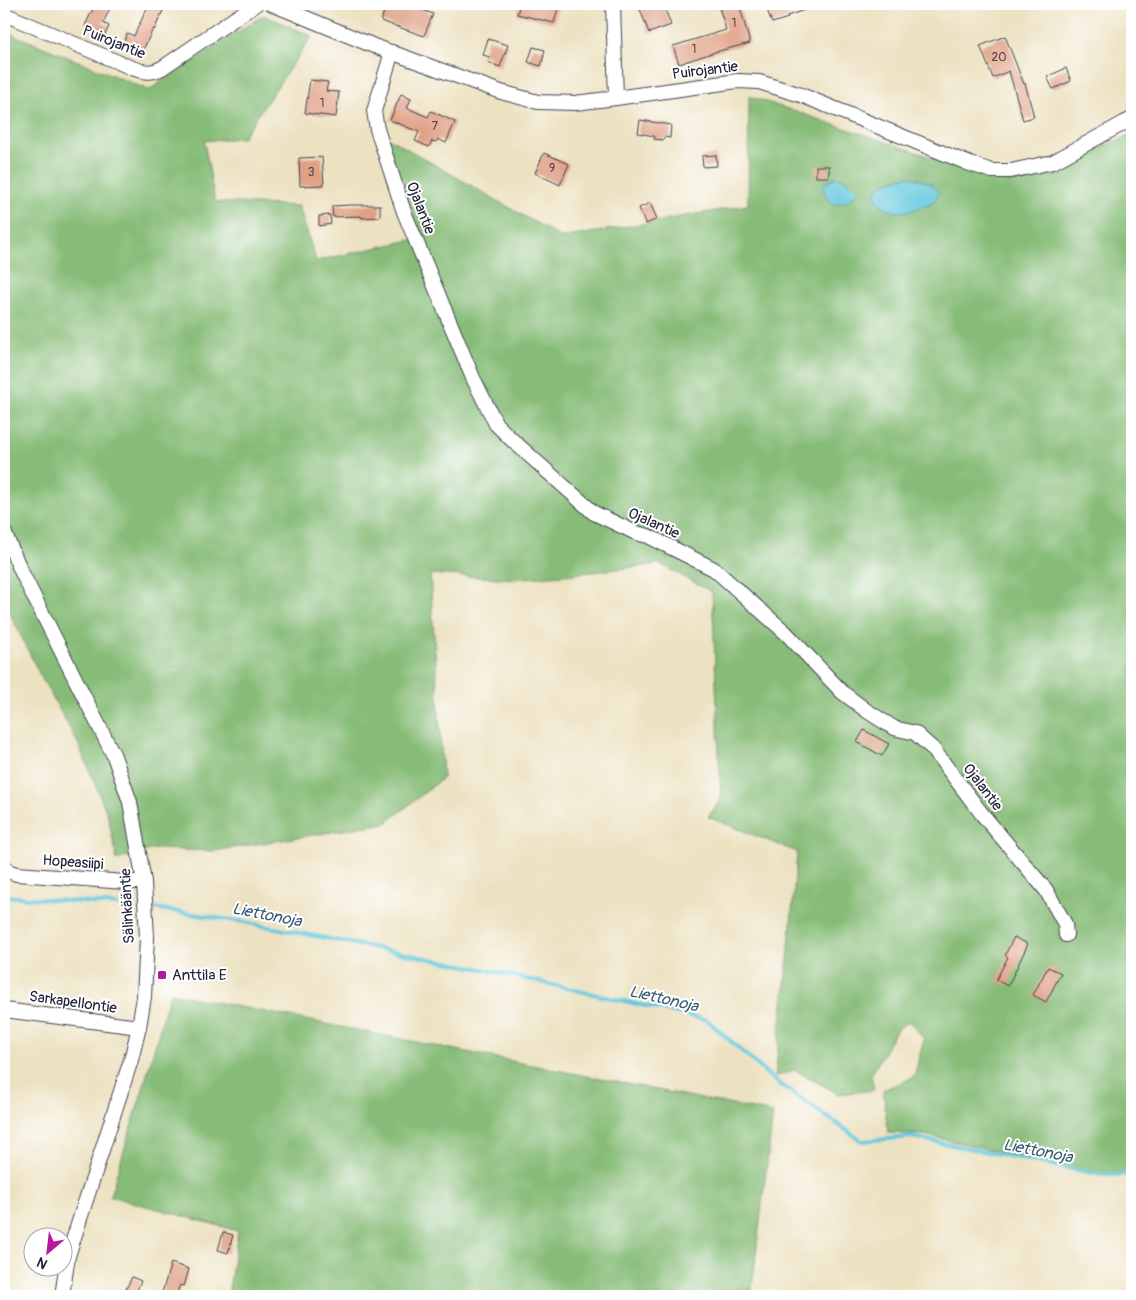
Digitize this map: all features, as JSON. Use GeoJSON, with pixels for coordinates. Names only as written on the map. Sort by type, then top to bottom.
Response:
{"type":"FeatureCollection","features":[{"type":"Feature","properties":{"kind":"street","name":"Puirojantie"},"geometry":{"type":"LineString","coordinates":[[4,14],[132,68],[144,72],[153,72],[162,68],[256,4]]}},
{"type":"Feature","properties":{"kind":"street","name":"Puirojantie"},"geometry":{"type":"LineString","coordinates":[[272,4],[374,46],[501,92],[538,102],[575,103],[738,81],[759,82],[801,95],[970,164],[992,171],[1011,171],[1053,162],[1132,119]]}},
{"type":"Feature","properties":{"kind":"street"},"geometry":{"type":"LineString","coordinates":[[613,4],[616,98]]}},
{"type":"Feature","properties":{"kind":"street","name":"Ojalantie"},"geometry":{"type":"LineString","coordinates":[[392,52],[374,111],[376,129],[404,212],[473,378],[496,424],[594,513],[636,533],[648,536],[714,569],[786,633],[842,692],[894,728],[915,733],[933,748],[982,814],[1046,890],[1065,924],[1066,935]]}},
{"type":"Feature","properties":{"kind":"street","name":"Sälinkääntie"},"geometry":{"type":"LineString","coordinates":[[4,532],[22,573],[114,756],[130,802],[144,882],[147,938],[144,997],[139,1028],[131,1060],[68,1256],[62,1296]]}},
{"type":"Feature","properties":{"kind":"street","name":"Hopeasiipi"},"geometry":{"type":"LineString","coordinates":[[4,866],[10,872],[17,874],[144,882]]}},
{"type":"Feature","properties":{"kind":"street","name":"Sarkapellontie"},"geometry":{"type":"LineString","coordinates":[[4,1010],[139,1028]]}},
{"type":"Feature","properties":{"kind":"green space"},"geometry":{"type":"Polygon","coordinates":[[[263,15],[312,36],[242,138],[204,141],[215,202],[299,206],[316,261],[420,238],[385,136],[562,238],[748,205],[749,96],[1009,183],[1132,135],[1132,1176],[1102,1175],[925,1135],[888,1133],[883,1090],[914,1077],[924,1039],[909,1021],[897,1029],[871,1075],[874,1090],[839,1094],[795,1070],[775,1077],[797,852],[708,817],[721,799],[712,592],[660,564],[514,579],[430,574],[443,778],[386,823],[214,851],[153,849],[117,860],[108,816],[78,743],[40,675],[4,601],[4,31],[149,90],[263,15]]]}},
{"type":"Feature","properties":{"kind":"green space"},"geometry":{"type":"Polygon","coordinates":[[[170,993],[773,1113],[751,1296],[228,1296],[238,1231],[110,1196],[170,993]]]}},
{"type":"Feature","properties":{"kind":"water"},"geometry":{"type":"Polygon","coordinates":[[[908,176],[930,183],[939,192],[933,203],[910,211],[895,212],[885,208],[876,200],[876,191],[884,183],[908,176]]]}},
{"type":"Feature","properties":{"kind":"water"},"geometry":{"type":"Polygon","coordinates":[[[835,177],[844,179],[859,189],[848,201],[832,204],[826,196],[823,188],[827,182],[835,177]]]}},
{"type":"Feature","properties":{"kind":"building"},"geometry":{"type":"Polygon","coordinates":[[[95,4],[112,4],[103,23],[109,26],[105,35],[85,26],[95,4]]]}},
{"type":"Feature","properties":{"kind":"building"},"geometry":{"type":"Polygon","coordinates":[[[149,4],[166,4],[142,52],[123,44],[127,33],[134,36],[149,4]]]}},
{"type":"Feature","properties":{"kind":"building"},"geometry":{"type":"Polygon","coordinates":[[[406,4],[433,14],[424,36],[381,21],[386,5],[404,10],[406,4]]]}},
{"type":"Feature","properties":{"kind":"building"},"geometry":{"type":"Polygon","coordinates":[[[520,4],[559,4],[554,23],[517,14],[520,4]]]}},
{"type":"Feature","properties":{"kind":"building"},"geometry":{"type":"Polygon","coordinates":[[[638,4],[663,4],[671,25],[649,33],[638,4]]]}},
{"type":"Feature","properties":{"kind":"building"},"geometry":{"type":"Polygon","coordinates":[[[718,4],[739,4],[750,43],[679,64],[673,46],[726,30],[718,4]]]}},
{"type":"Feature","properties":{"kind":"building"},"geometry":{"type":"Polygon","coordinates":[[[769,4],[819,5],[772,23],[766,7],[769,4]]]}},
{"type":"Feature","properties":{"kind":"building"},"geometry":{"type":"Polygon","coordinates":[[[1005,36],[1025,83],[1034,117],[1023,120],[1009,71],[993,78],[980,46],[1005,36]]]}},
{"type":"Feature","properties":{"kind":"building"},"geometry":{"type":"Polygon","coordinates":[[[488,39],[508,45],[500,67],[488,62],[490,57],[483,55],[488,39]]]}},
{"type":"Feature","properties":{"kind":"building"},"geometry":{"type":"Polygon","coordinates":[[[533,47],[545,50],[541,66],[528,62],[533,47]]]}},
{"type":"Feature","properties":{"kind":"building"},"geometry":{"type":"Polygon","coordinates":[[[1066,68],[1071,81],[1053,89],[1047,77],[1066,68]]]}},
{"type":"Feature","properties":{"kind":"building"},"geometry":{"type":"Polygon","coordinates":[[[310,80],[328,82],[326,91],[339,92],[336,117],[305,113],[310,80]]]}},
{"type":"Feature","properties":{"kind":"building"},"geometry":{"type":"Polygon","coordinates":[[[401,94],[411,99],[407,108],[428,117],[431,111],[455,122],[446,143],[438,139],[436,142],[432,141],[429,147],[415,141],[419,132],[390,120],[401,94]]]}},
{"type":"Feature","properties":{"kind":"building"},"geometry":{"type":"Polygon","coordinates":[[[640,120],[671,125],[670,138],[664,137],[663,140],[654,139],[654,136],[638,133],[640,120]]]}},
{"type":"Feature","properties":{"kind":"building"},"geometry":{"type":"Polygon","coordinates":[[[544,153],[569,164],[560,185],[535,173],[544,153]]]}},
{"type":"Feature","properties":{"kind":"building"},"geometry":{"type":"Polygon","coordinates":[[[716,155],[717,166],[703,167],[702,156],[716,155]]]}},
{"type":"Feature","properties":{"kind":"building"},"geometry":{"type":"Polygon","coordinates":[[[322,157],[324,185],[300,186],[299,158],[322,157]]]}},
{"type":"Feature","properties":{"kind":"building"},"geometry":{"type":"Polygon","coordinates":[[[816,166],[829,166],[829,177],[816,177],[816,166]]]}},
{"type":"Feature","properties":{"kind":"building"},"geometry":{"type":"Polygon","coordinates":[[[650,203],[657,219],[646,224],[639,208],[650,203]]]}},
{"type":"Feature","properties":{"kind":"building"},"geometry":{"type":"Polygon","coordinates":[[[380,205],[380,217],[333,217],[332,206],[380,205]]]}},
{"type":"Feature","properties":{"kind":"building"},"geometry":{"type":"Polygon","coordinates":[[[330,215],[331,224],[319,226],[319,216],[330,215]]]}},
{"type":"Feature","properties":{"kind":"building"},"geometry":{"type":"Polygon","coordinates":[[[864,730],[889,744],[882,756],[857,742],[864,730]]]}},
{"type":"Feature","properties":{"kind":"building"},"geometry":{"type":"Polygon","coordinates":[[[1014,937],[1028,944],[1008,986],[996,980],[1008,957],[1005,955],[1014,937]]]}},
{"type":"Feature","properties":{"kind":"building"},"geometry":{"type":"Polygon","coordinates":[[[1048,967],[1061,973],[1046,1002],[1033,995],[1048,967]]]}},
{"type":"Feature","properties":{"kind":"building"},"geometry":{"type":"Polygon","coordinates":[[[223,1232],[233,1235],[228,1253],[218,1250],[223,1232]]]}},
{"type":"Feature","properties":{"kind":"building"},"geometry":{"type":"Polygon","coordinates":[[[171,1263],[189,1269],[184,1286],[180,1285],[176,1296],[161,1296],[171,1263]]]}},
{"type":"Feature","properties":{"kind":"building"},"geometry":{"type":"Polygon","coordinates":[[[132,1277],[141,1281],[136,1293],[126,1289],[132,1277]]]}},
{"type":"Feature","properties":{"kind":"waterway","name":"Liettonoja"},"geometry":{"type":"LineString","coordinates":[[4,896],[117,905]]}},
{"type":"Feature","properties":{"kind":"waterway","name":"Liettonoja"},"geometry":{"type":"LineString","coordinates":[[153,908],[244,922],[492,971],[707,1020],[774,1080],[862,1141],[912,1137],[1102,1175],[1132,1174]]}},
{"type":"Feature","properties":{"kind":"place","name":"Anttila E"},"geometry":{"type":"Point","coordinates":[162,975]}}]}
